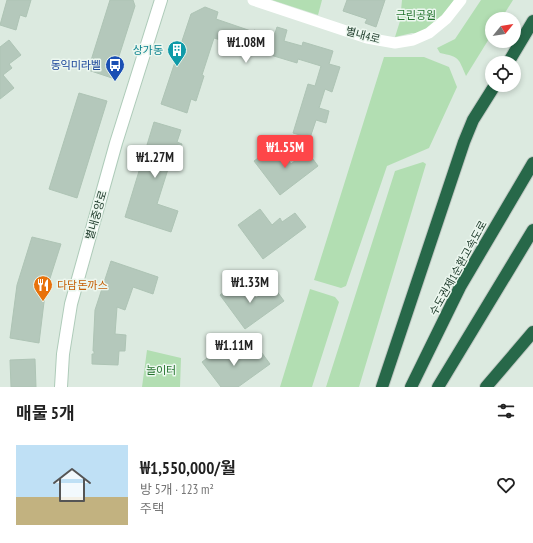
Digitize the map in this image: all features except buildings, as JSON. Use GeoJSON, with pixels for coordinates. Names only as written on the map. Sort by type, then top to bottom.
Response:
{"type":"FeatureCollection","features":[{"type":"Feature","properties":{"kind":"highway"},"geometry":{"type":"LineString","coordinates":[[512,56],[533,21]]}},
{"type":"Feature","properties":{"kind":"highway"},"geometry":{"type":"LineString","coordinates":[[382,387],[464,142],[473,120],[490,92]]}},
{"type":"Feature","properties":{"kind":"highway","name":"수도권제1순환고속도로"},"geometry":{"type":"LineString","coordinates":[[410,387],[460,287],[533,163]]}},
{"type":"Feature","properties":{"kind":"highway"},"geometry":{"type":"LineString","coordinates":[[438,387],[533,230]]}},
{"type":"Feature","properties":{"kind":"highway"},"geometry":{"type":"LineString","coordinates":[[486,387],[533,332]]}},
{"type":"Feature","properties":{"kind":"street","name":"별내중앙로"},"geometry":{"type":"LineString","coordinates":[[61,387],[63,354],[71,304],[116,143],[161,0]]}},
{"type":"Feature","properties":{"kind":"street","name":"별내4로"},"geometry":{"type":"LineString","coordinates":[[253,0],[367,38],[395,43],[413,40],[430,33],[446,19],[461,0]]}},
{"type":"Feature","properties":{"kind":"green space"},"geometry":{"type":"Polygon","coordinates":[[[272,0],[322,0],[318,15],[272,0]]]}},
{"type":"Feature","properties":{"kind":"green space","name":"근린공원"},"geometry":{"type":"Polygon","coordinates":[[[402,0],[454,0],[441,20],[421,34],[412,33],[395,37],[400,21],[402,0]]]}},
{"type":"Feature","properties":{"kind":"green space"},"geometry":{"type":"Polygon","coordinates":[[[481,0],[513,0],[505,12],[485,12],[485,45],[466,76],[458,59],[440,53],[437,48],[455,39],[481,0]]]}},
{"type":"Feature","properties":{"kind":"green space"},"geometry":{"type":"Polygon","coordinates":[[[384,57],[424,57],[449,67],[457,87],[429,148],[387,166],[346,286],[341,288],[314,280],[384,57]]]}},
{"type":"Feature","properties":{"kind":"green space"},"geometry":{"type":"Polygon","coordinates":[[[423,162],[426,164],[359,387],[326,387],[395,171],[423,162]]]}},
{"type":"Feature","properties":{"kind":"green space"},"geometry":{"type":"Polygon","coordinates":[[[310,289],[335,297],[339,302],[312,387],[280,387],[310,289]]]}},
{"type":"Feature","properties":{"kind":"green space","name":"놀이터"},"geometry":{"type":"Polygon","coordinates":[[[147,350],[181,358],[180,387],[142,387],[147,350]]]}},
{"type":"Feature","properties":{"kind":"place","name":"상가동"},"geometry":{"type":"Point","coordinates":[177,67]}},
{"type":"Feature","properties":{"kind":"place","name":"동익미라벨"},"geometry":{"type":"Point","coordinates":[115,82]}},
{"type":"Feature","properties":{"kind":"place","name":"다담돈까스"},"geometry":{"type":"Point","coordinates":[43,302]}}]}
